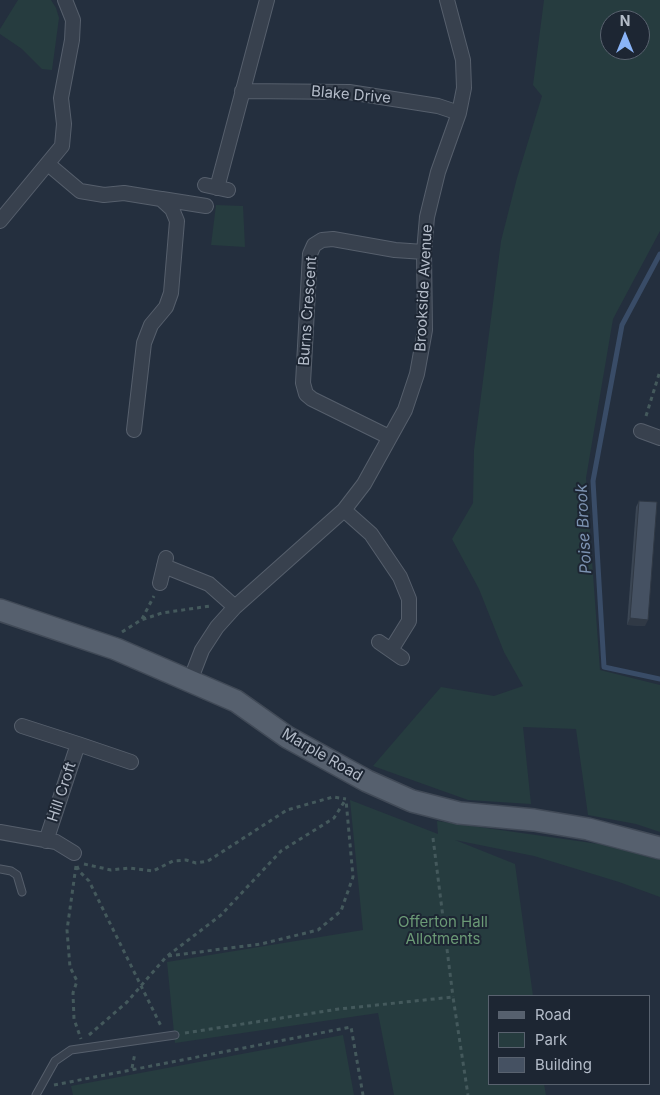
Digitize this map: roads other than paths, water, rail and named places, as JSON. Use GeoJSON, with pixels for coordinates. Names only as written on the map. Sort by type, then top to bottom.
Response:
{"type":"FeatureCollection","features":[{"type":"Feature","properties":{"kind":"main road","name":"Marple Road"},"geometry":{"type":"LineString","coordinates":[[0,610],[107,646],[236,700],[287,736],[367,781],[412,801],[459,813],[534,820],[588,829],[660,848]]}},
{"type":"Feature","properties":{"kind":"street"},"geometry":{"type":"LineString","coordinates":[[0,221],[62,146],[64,124],[61,98],[72,40],[73,20],[65,0]]}},
{"type":"Feature","properties":{"kind":"street"},"geometry":{"type":"LineString","coordinates":[[217,188],[267,0]]}},
{"type":"Feature","properties":{"kind":"street","name":"Brookside Avenue"},"geometry":{"type":"LineString","coordinates":[[190,681],[202,650],[233,605],[344,510],[364,484],[406,410],[417,374],[425,330],[424,252],[427,217],[438,172],[459,113],[464,88],[463,60],[447,0]]}},
{"type":"Feature","properties":{"kind":"street","name":"Blake Drive"},"geometry":{"type":"LineString","coordinates":[[242,91],[349,92],[438,106],[459,113]]}},
{"type":"Feature","properties":{"kind":"street"},"geometry":{"type":"LineString","coordinates":[[48,164],[80,191],[104,195],[124,193],[206,206]]}},
{"type":"Feature","properties":{"kind":"street"},"geometry":{"type":"LineString","coordinates":[[134,430],[144,343],[150,325],[166,307],[171,293],[177,221],[172,209],[161,199]]}},
{"type":"Feature","properties":{"kind":"street","name":"Burns Crescent"},"geometry":{"type":"LineString","coordinates":[[389,437],[312,399],[306,394],[303,383],[310,254],[314,245],[322,240],[333,239],[395,250],[424,252]]}},
{"type":"Feature","properties":{"kind":"street"},"geometry":{"type":"LineString","coordinates":[[641,431],[660,438]]}},
{"type":"Feature","properties":{"kind":"street"},"geometry":{"type":"LineString","coordinates":[[344,510],[372,534],[400,576],[409,599],[411,611],[409,621],[396,654],[379,642]]}},
{"type":"Feature","properties":{"kind":"street"},"geometry":{"type":"LineString","coordinates":[[160,583],[165,561],[209,584],[233,605]]}},
{"type":"Feature","properties":{"kind":"street","name":"Hill Croft"},"geometry":{"type":"LineString","coordinates":[[22,726],[131,762]]}},
{"type":"Feature","properties":{"kind":"street","name":"Hill Croft"},"geometry":{"type":"LineString","coordinates":[[46,840],[78,744]]}},
{"type":"Feature","properties":{"kind":"street"},"geometry":{"type":"LineString","coordinates":[[0,832],[56,842],[75,857]]}},
{"type":"Feature","properties":{"kind":"lane"},"geometry":{"type":"LineString","coordinates":[[0,869],[11,871],[17,875],[22,892]]}},
{"type":"Feature","properties":{"kind":"lane"},"geometry":{"type":"LineString","coordinates":[[36,1095],[55,1062],[71,1050],[172,1036]]}},
{"type":"Feature","properties":{"kind":"waterway","name":"Poise Brook"},"geometry":{"type":"LineString","coordinates":[[660,254],[622,325],[593,481],[604,667],[660,679]]}},
{"type":"Feature","properties":{"kind":"park label","name":"Offerton Hall Allotments"},"geometry":{"type":"Point","coordinates":[443,930]}}]}
